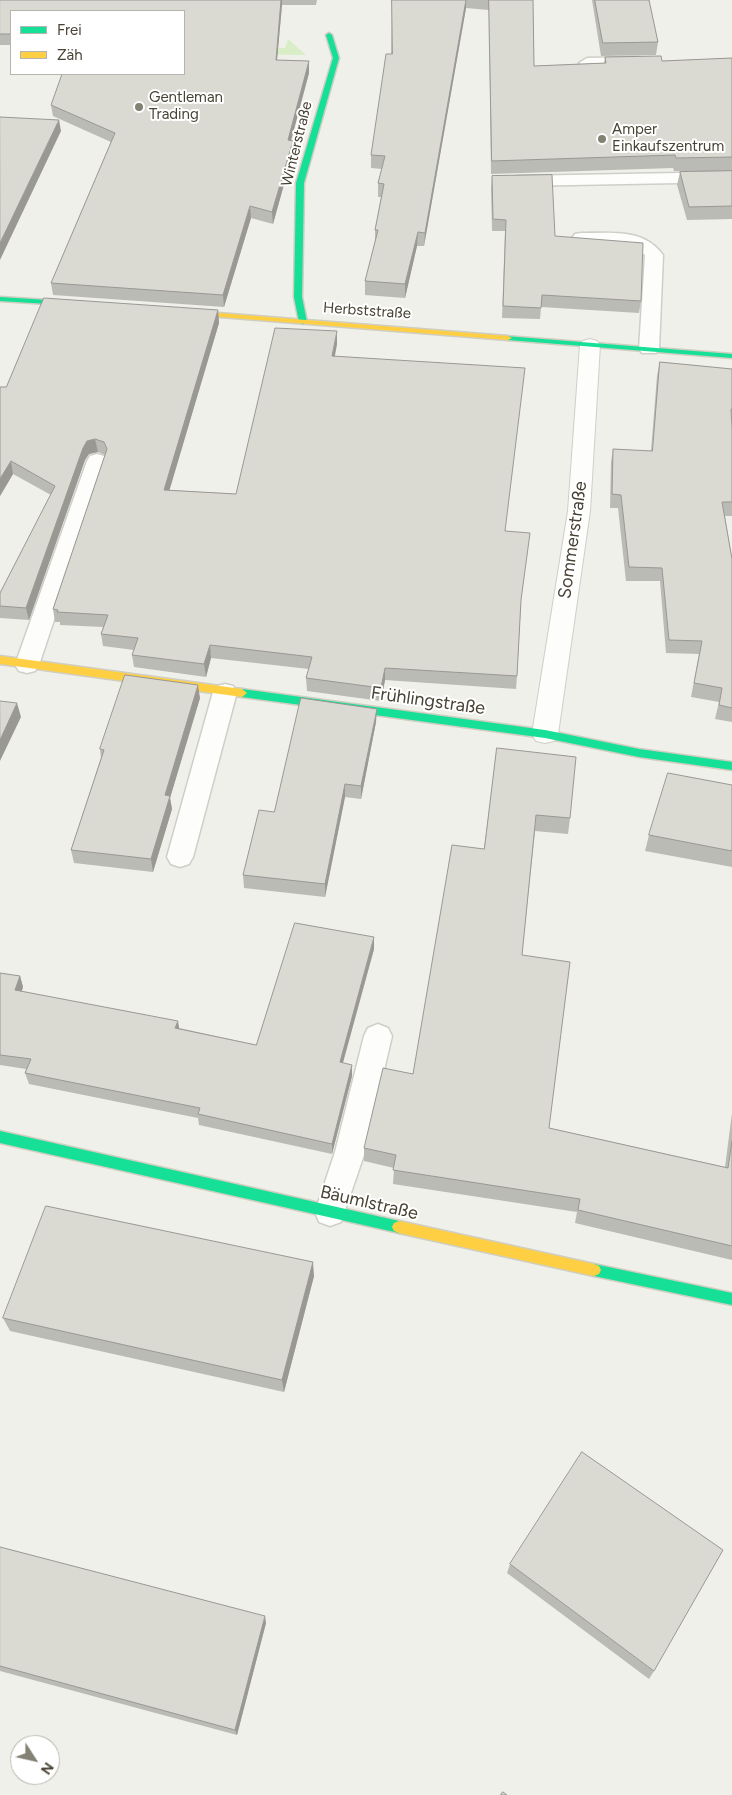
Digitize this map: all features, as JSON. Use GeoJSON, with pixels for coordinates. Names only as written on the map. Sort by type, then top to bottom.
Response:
{"type":"FeatureCollection","features":[{"type":"Feature","properties":{"kind":"street","name":"Winterstraße"},"geometry":{"type":"LineString","coordinates":[[303,322],[298,297],[300,183],[336,58],[329,35]]}},
{"type":"Feature","properties":{"kind":"street"},"geometry":{"type":"LineString","coordinates":[[0,299],[94,305]]}},
{"type":"Feature","properties":{"kind":"street","name":"Herbststraße"},"geometry":{"type":"LineString","coordinates":[[171,311],[732,356]]}},
{"type":"Feature","properties":{"kind":"street","name":"Sommerstraße"},"geometry":{"type":"LineString","coordinates":[[545,734],[579,512],[590,345]]}},
{"type":"Feature","properties":{"kind":"street","name":"Frühlingstraße"},"geometry":{"type":"LineString","coordinates":[[0,660],[545,734],[640,753],[732,766]]}},
{"type":"Feature","properties":{"kind":"street","name":"Bäumlstraße"},"geometry":{"type":"LineString","coordinates":[[0,1137],[330,1212],[732,1299]]}},
{"type":"Feature","properties":{"kind":"lane"},"geometry":{"type":"LineString","coordinates":[[587,63],[655,62]]}},
{"type":"Feature","properties":{"kind":"lane"},"geometry":{"type":"LineString","coordinates":[[503,181],[732,177]]}},
{"type":"Feature","properties":{"kind":"lane"},"geometry":{"type":"LineString","coordinates":[[581,238],[640,241],[650,246],[654,255],[649,350]]}},
{"type":"Feature","properties":{"kind":"lane"},"geometry":{"type":"LineString","coordinates":[[26,665],[97,461]]}},
{"type":"Feature","properties":{"kind":"lane"},"geometry":{"type":"LineString","coordinates":[[180,857],[225,692]]}},
{"type":"Feature","properties":{"kind":"lane"},"geometry":{"type":"LineString","coordinates":[[330,1212],[350,1152],[378,1036]]}},
{"type":"Feature","properties":{"kind":"green space"},"geometry":{"type":"Polygon","coordinates":[[[288,39],[306,55],[185,54],[189,46],[285,48],[288,39]]]}},
{"type":"Feature","properties":{"kind":"building"},"geometry":{"type":"Polygon","coordinates":[[[0,0],[281,0],[276,60],[309,61],[288,140],[293,141],[272,212],[250,206],[223,295],[51,283],[115,133],[51,105],[62,75],[185,75],[185,10],[10,10],[10,34],[0,34],[0,0]]]}},
{"type":"Feature","properties":{"kind":"building"},"geometry":{"type":"Polygon","coordinates":[[[392,0],[466,0],[425,233],[418,232],[405,284],[365,281],[378,230],[375,230],[384,184],[378,183],[385,156],[371,155],[386,54],[392,54],[392,0]]]}},
{"type":"Feature","properties":{"kind":"building","name":"Amper Einkaufszentrum"},"geometry":{"type":"Polygon","coordinates":[[[489,0],[533,0],[534,66],[606,63],[605,57],[661,56],[662,61],[732,58],[732,157],[676,158],[675,155],[492,161],[489,0]]]}},
{"type":"Feature","properties":{"kind":"building"},"geometry":{"type":"Polygon","coordinates":[[[595,0],[649,0],[658,42],[603,43],[595,0]]]}},
{"type":"Feature","properties":{"kind":"building"},"geometry":{"type":"Polygon","coordinates":[[[0,117],[59,120],[0,243],[0,117]]]}},
{"type":"Feature","properties":{"kind":"building"},"geometry":{"type":"Polygon","coordinates":[[[732,171],[732,206],[689,207],[680,172],[732,171]]]}},
{"type":"Feature","properties":{"kind":"building"},"geometry":{"type":"Polygon","coordinates":[[[552,175],[555,236],[643,243],[641,301],[542,295],[541,308],[503,306],[506,220],[493,219],[492,176],[552,175]]]}},
{"type":"Feature","properties":{"kind":"building"},"geometry":{"type":"Polygon","coordinates":[[[44,298],[218,310],[164,490],[236,494],[275,328],[337,331],[332,356],[525,368],[505,531],[530,533],[521,600],[517,676],[385,668],[381,688],[306,678],[312,657],[210,645],[204,664],[132,655],[138,638],[101,634],[108,615],[57,612],[58,610],[53,609],[107,449],[104,442],[95,439],[87,441],[83,448],[26,608],[0,606],[0,593],[55,486],[11,461],[0,479],[0,387],[6,387],[44,298]]]}},
{"type":"Feature","properties":{"kind":"building"},"geometry":{"type":"Polygon","coordinates":[[[660,362],[732,369],[732,502],[722,502],[732,559],[732,708],[719,705],[722,688],[694,683],[702,641],[669,640],[662,568],[629,567],[621,495],[612,494],[613,449],[652,451],[660,362]]]}},
{"type":"Feature","properties":{"kind":"building"},"geometry":{"type":"Polygon","coordinates":[[[125,675],[198,685],[165,795],[170,796],[151,859],[71,850],[104,750],[100,749],[125,675]]]}},
{"type":"Feature","properties":{"kind":"building"},"geometry":{"type":"Polygon","coordinates":[[[301,698],[377,709],[361,786],[345,784],[325,884],[243,875],[259,810],[274,812],[301,698]]]}},
{"type":"Feature","properties":{"kind":"building"},"geometry":{"type":"Polygon","coordinates":[[[0,701],[17,703],[0,740],[0,701]]]}},
{"type":"Feature","properties":{"kind":"building"},"geometry":{"type":"Polygon","coordinates":[[[497,748],[576,757],[570,818],[536,815],[522,955],[570,962],[549,1128],[728,1168],[732,1141],[732,1246],[578,1210],[580,1199],[393,1170],[396,1155],[364,1148],[383,1068],[413,1074],[452,845],[484,849],[497,748]]]}},
{"type":"Feature","properties":{"kind":"building"},"geometry":{"type":"Polygon","coordinates":[[[668,773],[732,785],[732,851],[649,835],[668,773]]]}},
{"type":"Feature","properties":{"kind":"building"},"geometry":{"type":"Polygon","coordinates":[[[295,923],[374,937],[340,1062],[352,1065],[332,1144],[198,1114],[200,1108],[25,1073],[31,1059],[0,1055],[0,973],[20,976],[15,990],[178,1021],[175,1028],[256,1045],[295,923]]]}},
{"type":"Feature","properties":{"kind":"building"},"geometry":{"type":"Polygon","coordinates":[[[46,1206],[313,1262],[282,1380],[3,1318],[46,1206]]]}},
{"type":"Feature","properties":{"kind":"building"},"geometry":{"type":"Polygon","coordinates":[[[582,1452],[723,1550],[654,1671],[510,1564],[582,1452]]]}},
{"type":"Feature","properties":{"kind":"building"},"geometry":{"type":"Polygon","coordinates":[[[0,1547],[265,1616],[235,1730],[0,1666],[0,1547]]]}},
{"type":"Feature","properties":{"kind":"traffic: fast"},"geometry":{"type":"LineString","coordinates":[[303,322],[298,297],[300,183],[336,58],[329,35]]}},
{"type":"Feature","properties":{"kind":"traffic: fast"},"geometry":{"type":"LineString","coordinates":[[0,299],[80,304]]}},
{"type":"Feature","properties":{"kind":"traffic: fast"},"geometry":{"type":"LineString","coordinates":[[508,338],[732,356]]}},
{"type":"Feature","properties":{"kind":"traffic: fast"},"geometry":{"type":"LineString","coordinates":[[242,693],[545,734],[639,753],[732,766]]}},
{"type":"Feature","properties":{"kind":"traffic: fast"},"geometry":{"type":"LineString","coordinates":[[0,1137],[399,1227]]}},
{"type":"Feature","properties":{"kind":"traffic: fast"},"geometry":{"type":"LineString","coordinates":[[594,1270],[732,1299]]}},
{"type":"Feature","properties":{"kind":"traffic: slow"},"geometry":{"type":"LineString","coordinates":[[183,312],[508,338]]}},
{"type":"Feature","properties":{"kind":"traffic: slow"},"geometry":{"type":"LineString","coordinates":[[0,660],[242,693]]}},
{"type":"Feature","properties":{"kind":"traffic: slow"},"geometry":{"type":"LineString","coordinates":[[399,1227],[594,1270]]}},
{"type":"Feature","properties":{"kind":"place","name":"Gentleman Trading"},"geometry":{"type":"Point","coordinates":[139,107]}},
{"type":"Feature","properties":{"kind":"place","name":"Amper Einkaufszentrum"},"geometry":{"type":"Point","coordinates":[602,139]}}]}
